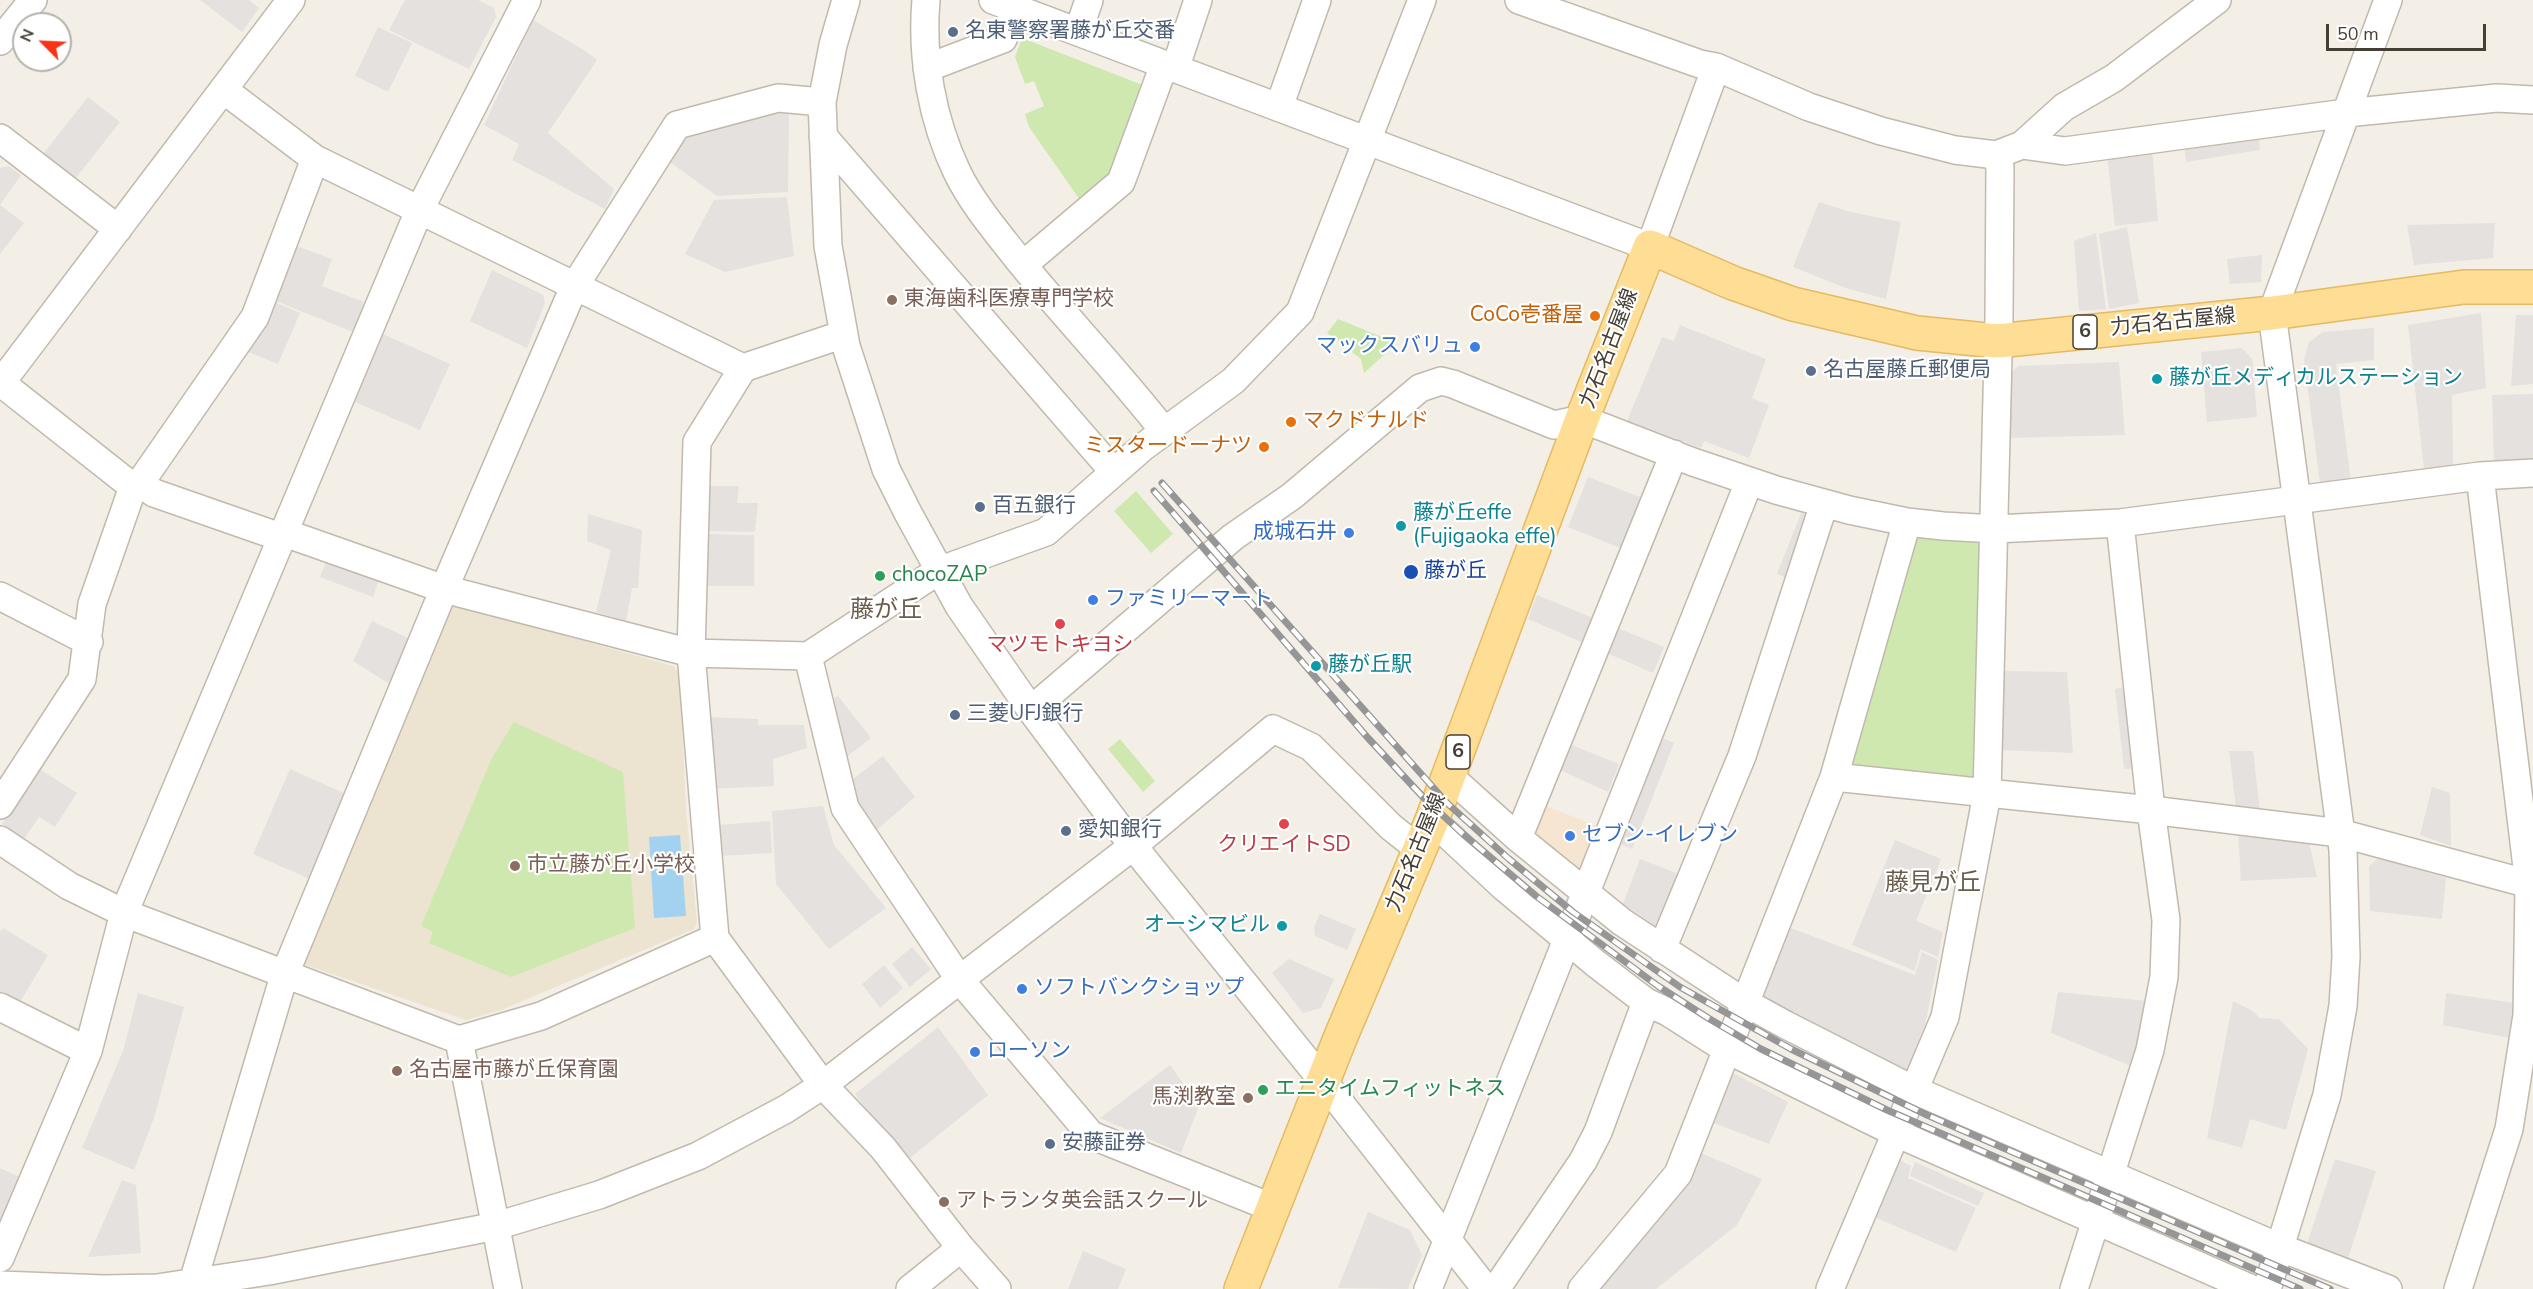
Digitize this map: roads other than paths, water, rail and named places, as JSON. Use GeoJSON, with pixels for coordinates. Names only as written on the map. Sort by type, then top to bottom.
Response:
{"type":"FeatureCollection","features":[{"type":"Feature","properties":{"kind":"main road","name":"力石名古屋線"},"geometry":{"type":"LineString","coordinates":[[1241,1289],[1323,1081],[1426,835],[1582,419],[1650,247],[1733,283],[1793,304],[1917,333],[1997,341],[2272,313],[2464,287],[2533,287]]}},
{"type":"Feature","properties":{"kind":"street"},"geometry":{"type":"LineString","coordinates":[[0,42],[33,0]]}},
{"type":"Feature","properties":{"kind":"street"},"geometry":{"type":"LineString","coordinates":[[291,0],[0,383],[137,485],[154,493],[444,590],[691,653],[808,656],[938,571],[1046,532],[1164,431],[1233,381],[1300,312],[1422,0]]}},
{"type":"Feature","properties":{"kind":"street"},"geometry":{"type":"LineString","coordinates":[[846,0],[833,45],[822,102],[828,246],[844,334],[886,469],[938,571],[959,606],[1031,710],[1133,846],[1323,1081],[1486,1289]]}},
{"type":"Feature","properties":{"kind":"street"},"geometry":{"type":"LineString","coordinates":[[926,0],[927,68],[937,120],[957,174],[989,222],[1023,265],[1123,379],[1164,431]]}},
{"type":"Feature","properties":{"kind":"street"},"geometry":{"type":"LineString","coordinates":[[1078,32],[1089,0]]}},
{"type":"Feature","properties":{"kind":"street"},"geometry":{"type":"LineString","coordinates":[[1023,265],[1121,182],[1198,0]]}},
{"type":"Feature","properties":{"kind":"street"},"geometry":{"type":"LineString","coordinates":[[1279,107],[1317,0]]}},
{"type":"Feature","properties":{"kind":"street"},"geometry":{"type":"LineString","coordinates":[[1519,0],[1689,60],[1716,67],[1809,107],[1881,131],[1955,150],[1996,155],[2022,145],[2064,107],[2114,78],[2217,0]]}},
{"type":"Feature","properties":{"kind":"street"},"geometry":{"type":"LineString","coordinates":[[2267,1289],[2327,1095],[2343,1006],[2346,957],[2340,833],[2272,313],[2388,0]]}},
{"type":"Feature","properties":{"kind":"street"},"geometry":{"type":"LineString","coordinates":[[0,1258],[88,1051],[124,914],[419,211],[523,1]]}},
{"type":"Feature","properties":{"kind":"street"},"geometry":{"type":"LineString","coordinates":[[927,68],[1003,39],[1004,4],[1650,247],[1716,67]]}},
{"type":"Feature","properties":{"kind":"street"},"geometry":{"type":"LineString","coordinates":[[224,90],[315,159],[743,368]]}},
{"type":"Feature","properties":{"kind":"street"},"geometry":{"type":"LineString","coordinates":[[193,1286],[284,976],[444,590],[574,287],[676,125],[778,98],[822,102]]}},
{"type":"Feature","properties":{"kind":"street"},"geometry":{"type":"LineString","coordinates":[[2022,145],[2065,151],[2346,113],[2497,98],[2533,100]]}},
{"type":"Feature","properties":{"kind":"street"},"geometry":{"type":"LineString","coordinates":[[823,136],[1114,472]]}},
{"type":"Feature","properties":{"kind":"street"},"geometry":{"type":"LineString","coordinates":[[3,145],[118,229]]}},
{"type":"Feature","properties":{"kind":"street"},"geometry":{"type":"LineString","coordinates":[[1831,1289],[1945,1017],[1987,794],[1995,530],[2000,167],[1996,155]]}},
{"type":"Feature","properties":{"kind":"street"},"geometry":{"type":"LineString","coordinates":[[0,805],[82,679],[89,642],[92,604],[137,485],[255,317],[315,159]]}},
{"type":"Feature","properties":{"kind":"street"},"geometry":{"type":"LineString","coordinates":[[844,334],[743,368],[697,442],[691,653],[715,938],[823,1085],[883,1148],[961,1248],[997,1289]]}},
{"type":"Feature","properties":{"kind":"street"},"geometry":{"type":"LineString","coordinates":[[1031,710],[1233,537],[1292,496],[1420,388],[1441,381],[1471,390],[1554,425],[1582,419],[1749,482],[1824,504],[1907,522],[1995,530],[2120,524],[2480,476],[2533,473]]}},
{"type":"Feature","properties":{"kind":"street"},"geometry":{"type":"LineString","coordinates":[[1518,838],[1674,454]]}},
{"type":"Feature","properties":{"kind":"street"},"geometry":{"type":"LineString","coordinates":[[2458,1289],[2509,1129],[2527,1015],[2531,884],[2480,476]]}},
{"type":"Feature","properties":{"kind":"street"},"geometry":{"type":"LineString","coordinates":[[1428,1289],[1729,538],[1749,482]]}},
{"type":"Feature","properties":{"kind":"street"},"geometry":{"type":"LineString","coordinates":[[1662,949],[1742,756],[1824,504]]}},
{"type":"Feature","properties":{"kind":"street"},"geometry":{"type":"LineString","coordinates":[[1582,1289],[1678,1173],[1834,777],[1907,522]]}},
{"type":"Feature","properties":{"kind":"street"},"geometry":{"type":"LineString","coordinates":[[2074,1289],[2150,1050],[2164,976],[2166,920],[2151,810],[2120,524]]}},
{"type":"Feature","properties":{"kind":"street"},"geometry":{"type":"LineString","coordinates":[[0,596],[89,642]]}},
{"type":"Feature","properties":{"kind":"street"},"geometry":{"type":"LineString","coordinates":[[808,656],[845,807],[960,980],[1091,1135],[1273,1208]]}},
{"type":"Feature","properties":{"kind":"street"},"geometry":{"type":"LineString","coordinates":[[0,1285],[104,1288],[193,1286],[496,1226],[599,1195],[698,1156],[823,1085],[1133,846],[1273,729],[1311,747],[1391,827],[1426,835],[1505,888],[1646,1002],[1668,1012],[1726,1049],[1896,1133],[2252,1289]]}},
{"type":"Feature","properties":{"kind":"street"},"geometry":{"type":"LineString","coordinates":[[1449,776],[1518,838],[1585,893],[1662,949],[1744,1002],[1914,1090],[2281,1248],[2388,1289]]}},
{"type":"Feature","properties":{"kind":"street"},"geometry":{"type":"LineString","coordinates":[[1834,777],[2151,810],[2340,833],[2531,884]]}},
{"type":"Feature","properties":{"kind":"street"},"geometry":{"type":"LineString","coordinates":[[0,840],[69,886],[124,914],[459,1040],[541,1016],[715,938]]}},
{"type":"Feature","properties":{"kind":"street"},"geometry":{"type":"LineString","coordinates":[[1496,1289],[1583,1161],[1593,1142],[1646,1002]]}},
{"type":"Feature","properties":{"kind":"street"},"geometry":{"type":"LineString","coordinates":[[0,1007],[88,1051]]}},
{"type":"Feature","properties":{"kind":"street"},"geometry":{"type":"LineString","coordinates":[[459,1040],[507,1289]]}},
{"type":"Feature","properties":{"kind":"street"},"geometry":{"type":"LineString","coordinates":[[910,1289],[961,1248]]}},
{"type":"Feature","properties":{"kind":"water"},"geometry":{"type":"Polygon","coordinates":[[[680,835],[686,916],[654,918],[649,837],[680,835]]]}},
{"type":"Feature","properties":{"kind":"railway"},"geometry":{"type":"LineString","coordinates":[[1162,483],[1447,803],[1573,912],[1680,987],[1791,1049],[1927,1115],[2330,1289]]}},
{"type":"Feature","properties":{"kind":"railway"},"geometry":{"type":"LineString","coordinates":[[1154,491],[1368,738],[1423,797],[1536,896],[1658,986],[1761,1049],[1887,1110],[2300,1289]]}},
{"type":"Feature","properties":{"kind":"place","name":"名東警察署藤が丘交番"},"geometry":{"type":"Point","coordinates":[953,32]}},
{"type":"Feature","properties":{"kind":"place","name":"東海歯科医療専門学校"},"geometry":{"type":"Point","coordinates":[892,300]}},
{"type":"Feature","properties":{"kind":"place","name":"CoCo壱番屋"},"geometry":{"type":"Point","coordinates":[1595,316]}},
{"type":"Feature","properties":{"kind":"place","name":"マックスバリュ"},"geometry":{"type":"Point","coordinates":[1475,347]}},
{"type":"Feature","properties":{"kind":"place","name":"名古屋藤丘郵便局"},"geometry":{"type":"Point","coordinates":[1811,371]}},
{"type":"Feature","properties":{"kind":"place","name":"藤が丘メディカルステーション"},"geometry":{"type":"Point","coordinates":[2157,379]}},
{"type":"Feature","properties":{"kind":"place","name":"マクドナルド"},"geometry":{"type":"Point","coordinates":[1291,422]}},
{"type":"Feature","properties":{"kind":"place","name":"ミスタードーナツ"},"geometry":{"type":"Point","coordinates":[1264,447]}},
{"type":"Feature","properties":{"kind":"place","name":"百五銀行"},"geometry":{"type":"Point","coordinates":[980,507]}},
{"type":"Feature","properties":{"kind":"place","name":"藤が丘effe (Fujigaoka effe)"},"geometry":{"type":"Point","coordinates":[1401,526]}},
{"type":"Feature","properties":{"kind":"place","name":"成城石井"},"geometry":{"type":"Point","coordinates":[1349,533]}},
{"type":"Feature","properties":{"kind":"place","name":"藤が丘"},"geometry":{"type":"Point","coordinates":[1411,572]}},
{"type":"Feature","properties":{"kind":"place","name":"chocoZAP"},"geometry":{"type":"Point","coordinates":[880,576]}},
{"type":"Feature","properties":{"kind":"place","name":"ファミリーマート"},"geometry":{"type":"Point","coordinates":[1093,600]}},
{"type":"Feature","properties":{"kind":"place","name":"マツモトキヨシ"},"geometry":{"type":"Point","coordinates":[1060,624]}},
{"type":"Feature","properties":{"kind":"place","name":"藤が丘駅"},"geometry":{"type":"Point","coordinates":[1316,666]}},
{"type":"Feature","properties":{"kind":"place","name":"三菱UFJ銀行"},"geometry":{"type":"Point","coordinates":[955,715]}},
{"type":"Feature","properties":{"kind":"place","name":"クリエイトSD"},"geometry":{"type":"Point","coordinates":[1284,824]}},
{"type":"Feature","properties":{"kind":"place","name":"愛知銀行"},"geometry":{"type":"Point","coordinates":[1066,831]}},
{"type":"Feature","properties":{"kind":"place","name":"セブン-イレブン"},"geometry":{"type":"Point","coordinates":[1570,836]}},
{"type":"Feature","properties":{"kind":"place","name":"市立藤が丘小学校"},"geometry":{"type":"Point","coordinates":[515,866]}},
{"type":"Feature","properties":{"kind":"place","name":"オーシマビル"},"geometry":{"type":"Point","coordinates":[1282,926]}},
{"type":"Feature","properties":{"kind":"place","name":"ソフトバンクショップ"},"geometry":{"type":"Point","coordinates":[1022,989]}},
{"type":"Feature","properties":{"kind":"place","name":"ローソン"},"geometry":{"type":"Point","coordinates":[975,1052]}},
{"type":"Feature","properties":{"kind":"place","name":"名古屋市藤が丘保育園"},"geometry":{"type":"Point","coordinates":[397,1071]}},
{"type":"Feature","properties":{"kind":"place","name":"エニタイムフィットネス"},"geometry":{"type":"Point","coordinates":[1263,1090]}},
{"type":"Feature","properties":{"kind":"place","name":"馬渕教室"},"geometry":{"type":"Point","coordinates":[1248,1098]}},
{"type":"Feature","properties":{"kind":"place","name":"安藤証券"},"geometry":{"type":"Point","coordinates":[1050,1144]}},
{"type":"Feature","properties":{"kind":"place","name":"アトランタ英会話スクール"},"geometry":{"type":"Point","coordinates":[944,1202]}},
{"type":"Feature","properties":{"kind":"district","name":"藤が丘"},"geometry":{"type":"Point","coordinates":[886,611]}},
{"type":"Feature","properties":{"kind":"district","name":"藤見が丘"},"geometry":{"type":"Point","coordinates":[1933,884]}}]}
